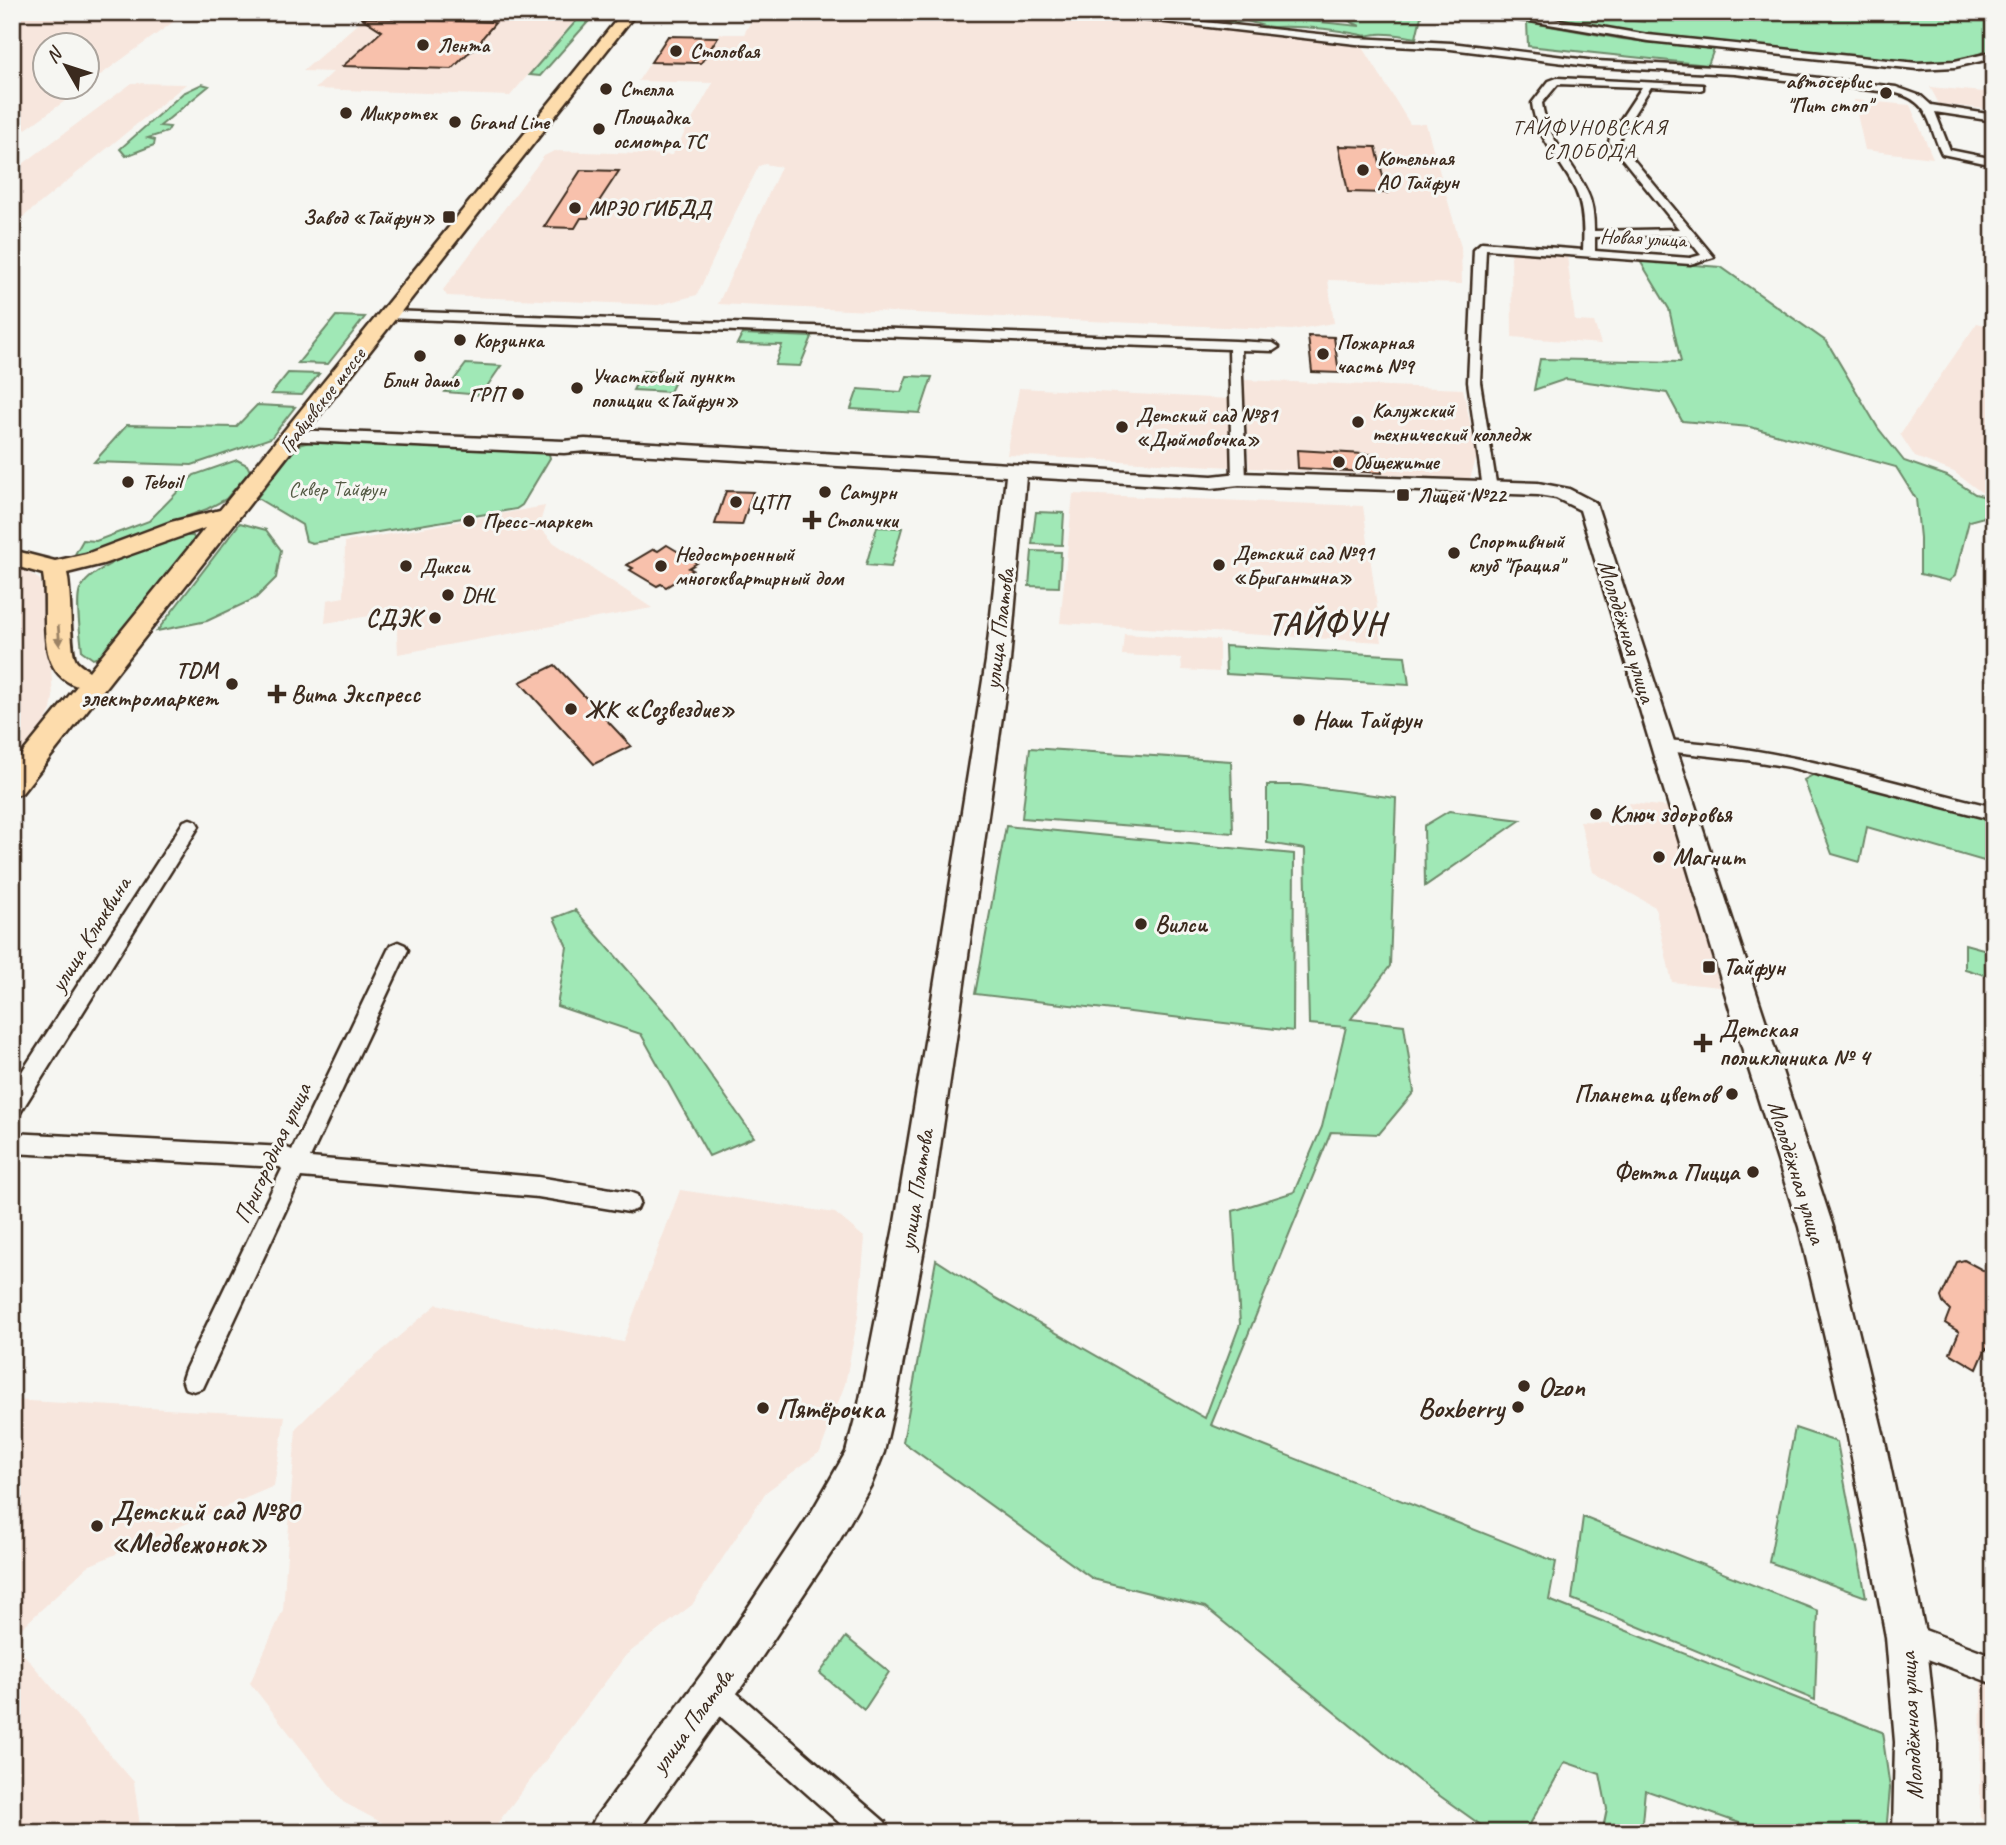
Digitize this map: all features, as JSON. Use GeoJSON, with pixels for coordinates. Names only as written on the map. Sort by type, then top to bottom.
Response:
{"type":"FeatureCollection","features":[{"type":"Feature","properties":{"kind":"main road","name":"Грабцевское шоссе"},"geometry":{"type":"LineString","coordinates":[[12,786],[630,12]]}},
{"type":"Feature","properties":{"kind":"main road"},"geometry":{"type":"LineString","coordinates":[[60,598],[70,581],[83,569],[179,527],[231,514]]}},
{"type":"Feature","properties":{"kind":"main road"},"geometry":{"type":"LineString","coordinates":[[12,557],[54,569],[138,544]]}},
{"type":"Feature","properties":{"kind":"main road"},"geometry":{"type":"LineString","coordinates":[[54,569],[60,598],[57,635],[62,658],[67,670],[75,676],[96,682]]}},
{"type":"Feature","properties":{"kind":"street"},"geometry":{"type":"LineString","coordinates":[[1083,12],[1356,41],[1451,46],[1623,66],[1734,71],[1916,93],[1929,108],[1946,152],[1994,162]]}},
{"type":"Feature","properties":{"kind":"street"},"geometry":{"type":"LineString","coordinates":[[1465,12],[1548,21],[1648,38],[1917,66],[1955,64],[1994,55]]}},
{"type":"Feature","properties":{"kind":"street"},"geometry":{"type":"LineString","coordinates":[[1623,66],[1632,84]]}},
{"type":"Feature","properties":{"kind":"street","name":"Новая улица"},"geometry":{"type":"LineString","coordinates":[[1648,85],[1616,134],[1614,142],[1708,257],[1690,261],[1589,254],[1589,234],[1582,191],[1541,128],[1537,103],[1552,83],[1557,81],[1700,87]]}},
{"type":"Feature","properties":{"kind":"street"},"geometry":{"type":"LineString","coordinates":[[1929,108],[1994,118]]}},
{"type":"Feature","properties":{"kind":"street"},"geometry":{"type":"LineString","coordinates":[[1589,234],[1689,232]]}},
{"type":"Feature","properties":{"kind":"street"},"geometry":{"type":"LineString","coordinates":[[293,436],[564,447],[585,445],[1212,482],[1239,479],[1490,489],[1474,387],[1480,249],[1482,245],[1490,244],[1589,254]]}},
{"type":"Feature","properties":{"kind":"street"},"geometry":{"type":"LineString","coordinates":[[389,315],[1273,347]]}},
{"type":"Feature","properties":{"kind":"street"},"geometry":{"type":"LineString","coordinates":[[1235,345],[1239,479]]}},
{"type":"Feature","properties":{"kind":"street","name":"улица Платова"},"geometry":{"type":"LineString","coordinates":[[610,1833],[714,1692],[825,1527],[858,1472],[874,1416],[912,1222],[998,661],[1017,470]]}},
{"type":"Feature","properties":{"kind":"street","name":"Молодёжная улица"},"geometry":{"type":"LineString","coordinates":[[1490,489],[1538,489],[1573,497],[1589,507],[1816,1227],[1844,1356],[1866,1437],[1906,1637],[1916,1742],[1915,1833]]}},
{"type":"Feature","properties":{"kind":"street"},"geometry":{"type":"LineString","coordinates":[[1663,746],[1702,746],[1772,757],[1994,814]]}},
{"type":"Feature","properties":{"kind":"street","name":"улица Клюквина"},"geometry":{"type":"LineString","coordinates":[[12,1106],[190,826]]}},
{"type":"Feature","properties":{"kind":"street","name":"Пригородная улица"},"geometry":{"type":"LineString","coordinates":[[194,1379],[398,950]]}},
{"type":"Feature","properties":{"kind":"street"},"geometry":{"type":"LineString","coordinates":[[12,1143],[285,1157],[295,1167],[538,1187],[629,1202]]}},
{"type":"Feature","properties":{"kind":"street"},"geometry":{"type":"LineString","coordinates":[[1906,1637],[1994,1670]]}},
{"type":"Feature","properties":{"kind":"street"},"geometry":{"type":"LineString","coordinates":[[714,1692],[874,1833]]}},
{"type":"Feature","properties":{"kind":"shaded area"},"geometry":{"type":"Polygon","coordinates":[[[12,12],[187,12],[102,74],[102,32],[32,32],[32,102],[64,102],[12,139],[12,12]]]}},
{"type":"Feature","properties":{"kind":"shaded area"},"geometry":{"type":"Polygon","coordinates":[[[371,12],[582,12],[510,96],[315,89],[333,72],[303,71],[371,12]]]}},
{"type":"Feature","properties":{"kind":"shaded area"},"geometry":{"type":"Polygon","coordinates":[[[756,12],[1058,12],[1361,44],[1410,124],[1426,124],[1461,247],[1462,284],[1328,280],[1334,323],[1292,330],[718,304],[781,167],[765,164],[759,166],[697,295],[658,305],[447,296],[443,290],[544,156],[554,151],[672,155],[713,83],[638,81],[668,36],[717,37],[720,34],[744,34],[756,12]]]}},
{"type":"Feature","properties":{"kind":"shaded area"},"geometry":{"type":"Polygon","coordinates":[[[132,83],[186,84],[12,226],[12,172],[132,83]]]}},
{"type":"Feature","properties":{"kind":"shaded area"},"geometry":{"type":"Polygon","coordinates":[[[1930,87],[1994,93],[1994,110],[1939,104],[1930,87]]]}},
{"type":"Feature","properties":{"kind":"shaded area"},"geometry":{"type":"Polygon","coordinates":[[[1854,100],[1910,105],[1933,158],[1865,150],[1854,100]]]}},
{"type":"Feature","properties":{"kind":"shaded area"},"geometry":{"type":"Polygon","coordinates":[[[1511,251],[1567,256],[1575,321],[1594,322],[1601,344],[1512,337],[1511,251]]]}},
{"type":"Feature","properties":{"kind":"shaded area"},"geometry":{"type":"Polygon","coordinates":[[[1977,323],[1994,327],[1994,496],[1981,492],[1954,472],[1915,457],[1900,434],[1977,323]]]}},
{"type":"Feature","properties":{"kind":"shaded area","name":"Калужский технический колледж"},"geometry":{"type":"Polygon","coordinates":[[[1244,380],[1463,389],[1477,456],[1470,479],[1249,468],[1244,380]]]}},
{"type":"Feature","properties":{"kind":"shaded area","name":"Детский сад №81 «Дюймовочка»"},"geometry":{"type":"Polygon","coordinates":[[[1019,388],[1231,399],[1233,467],[1007,455],[1019,388]]]}},
{"type":"Feature","properties":{"kind":"shaded area","name":"Детский сад №91 «Бригантина»"},"geometry":{"type":"Polygon","coordinates":[[[1073,494],[1363,506],[1382,642],[1060,623],[1073,494]]]}},
{"type":"Feature","properties":{"kind":"shaded area"},"geometry":{"type":"Polygon","coordinates":[[[545,506],[539,526],[553,542],[652,608],[398,654],[396,612],[325,623],[327,600],[344,597],[345,542],[545,506]]]}},
{"type":"Feature","properties":{"kind":"shaded area"},"geometry":{"type":"Polygon","coordinates":[[[12,567],[27,571],[40,580],[46,595],[53,697],[51,710],[40,731],[12,766],[12,567]]]}},
{"type":"Feature","properties":{"kind":"shaded area"},"geometry":{"type":"Polygon","coordinates":[[[1124,634],[1219,640],[1219,672],[1182,670],[1181,658],[1122,655],[1124,634]]]}},
{"type":"Feature","properties":{"kind":"shaded area"},"geometry":{"type":"Polygon","coordinates":[[[1629,803],[1671,807],[1720,987],[1672,982],[1655,907],[1593,872],[1580,821],[1634,823],[1629,803]]]}},
{"type":"Feature","properties":{"kind":"shaded area"},"geometry":{"type":"Polygon","coordinates":[[[680,1190],[835,1213],[865,1238],[858,1317],[845,1384],[820,1452],[766,1492],[692,1605],[626,1655],[490,1833],[401,1833],[343,1802],[250,1683],[283,1610],[296,1428],[324,1400],[437,1304],[479,1315],[623,1342],[680,1190]]]}},
{"type":"Feature","properties":{"kind":"shaded area","name":"Детский сад №80 «Медвежонок»"},"geometry":{"type":"Polygon","coordinates":[[[12,1400],[285,1416],[274,1486],[88,1566],[12,1637],[12,1400]]]}},
{"type":"Feature","properties":{"kind":"shaded area"},"geometry":{"type":"Polygon","coordinates":[[[12,1641],[134,1782],[141,1833],[12,1833],[12,1641]]]}},
{"type":"Feature","properties":{"kind":"shaded area"},"geometry":{"type":"Polygon","coordinates":[[[1981,1681],[1994,1686],[1994,1833],[1980,1816],[1981,1681]]]}},
{"type":"Feature","properties":{"kind":"green space"},"geometry":{"type":"Polygon","coordinates":[[[584,12],[597,12],[540,76],[529,75],[584,12]]]}},
{"type":"Feature","properties":{"kind":"green space"},"geometry":{"type":"Polygon","coordinates":[[[1149,12],[1219,12],[1360,26],[1339,16],[1308,12],[1422,12],[1416,38],[1269,27],[1243,21],[1232,24],[1221,19],[1202,20],[1149,12]]]}},
{"type":"Feature","properties":{"kind":"green space"},"geometry":{"type":"Polygon","coordinates":[[[1541,12],[1588,12],[1588,17],[1644,22],[1644,12],[1994,12],[1994,49],[1960,60],[1918,63],[1651,36],[1540,16],[1541,12]]]}},
{"type":"Feature","properties":{"kind":"green space"},"geometry":{"type":"Polygon","coordinates":[[[1527,22],[1622,39],[1714,49],[1708,65],[1528,46],[1527,22]]]}},
{"type":"Feature","properties":{"kind":"green space"},"geometry":{"type":"Polygon","coordinates":[[[202,84],[209,86],[160,126],[170,127],[167,132],[148,138],[155,140],[154,145],[126,156],[120,149],[183,93],[202,84]]]}},
{"type":"Feature","properties":{"kind":"green space"},"geometry":{"type":"Polygon","coordinates":[[[1640,261],[1721,267],[1827,342],[1878,428],[1904,461],[1947,476],[1975,494],[1994,499],[1994,519],[1984,517],[1969,521],[1955,576],[1949,581],[1920,574],[1916,499],[1896,467],[1750,427],[1682,421],[1667,393],[1566,379],[1534,390],[1540,359],[1681,362],[1669,309],[1640,261]]]}},
{"type":"Feature","properties":{"kind":"green space"},"geometry":{"type":"Polygon","coordinates":[[[336,316],[365,317],[328,364],[298,363],[336,316]]]}},
{"type":"Feature","properties":{"kind":"green space"},"geometry":{"type":"Polygon","coordinates":[[[742,334],[812,337],[800,366],[775,365],[782,345],[737,344],[742,334]]]}},
{"type":"Feature","properties":{"kind":"green space"},"geometry":{"type":"Polygon","coordinates":[[[466,364],[501,366],[481,395],[445,392],[466,364]]]}},
{"type":"Feature","properties":{"kind":"green space"},"geometry":{"type":"Polygon","coordinates":[[[643,371],[679,373],[670,392],[633,390],[643,371]]]}},
{"type":"Feature","properties":{"kind":"green space"},"geometry":{"type":"Polygon","coordinates":[[[288,373],[319,374],[302,395],[271,394],[288,373]]]}},
{"type":"Feature","properties":{"kind":"green space"},"geometry":{"type":"Polygon","coordinates":[[[907,376],[932,377],[920,413],[851,409],[858,389],[901,392],[907,376]]]}},
{"type":"Feature","properties":{"kind":"green space"},"geometry":{"type":"Polygon","coordinates":[[[257,405],[295,407],[271,438],[192,465],[94,462],[127,425],[236,427],[257,405]]]}},
{"type":"Feature","properties":{"kind":"green space","name":"Сквер Тайфун"},"geometry":{"type":"Polygon","coordinates":[[[321,439],[543,452],[549,454],[550,458],[522,505],[516,509],[312,543],[306,541],[302,525],[257,498],[298,445],[321,439]]]}},
{"type":"Feature","properties":{"kind":"green space"},"geometry":{"type":"Polygon","coordinates":[[[237,460],[247,465],[250,471],[226,499],[207,509],[92,552],[74,556],[83,540],[96,541],[149,521],[194,475],[237,460]]]}},
{"type":"Feature","properties":{"kind":"green space"},"geometry":{"type":"Polygon","coordinates":[[[1036,512],[1064,513],[1062,545],[1032,544],[1036,512]]]}},
{"type":"Feature","properties":{"kind":"green space"},"geometry":{"type":"Polygon","coordinates":[[[240,523],[266,530],[281,550],[276,578],[256,598],[207,621],[157,631],[240,523]]]}},
{"type":"Feature","properties":{"kind":"green space"},"geometry":{"type":"Polygon","coordinates":[[[877,527],[902,528],[891,567],[866,565],[877,527]]]}},
{"type":"Feature","properties":{"kind":"green space"},"geometry":{"type":"Polygon","coordinates":[[[181,536],[193,536],[195,541],[104,655],[93,659],[82,651],[78,603],[80,590],[86,581],[110,564],[181,536]]]}},
{"type":"Feature","properties":{"kind":"green space"},"geometry":{"type":"Polygon","coordinates":[[[1032,551],[1061,552],[1059,587],[1029,586],[1032,551]]]}},
{"type":"Feature","properties":{"kind":"green space"},"geometry":{"type":"Polygon","coordinates":[[[1225,646],[1405,656],[1409,685],[1226,674],[1225,646]]]}},
{"type":"Feature","properties":{"kind":"green space"},"geometry":{"type":"Polygon","coordinates":[[[1030,748],[1231,761],[1233,833],[1022,818],[1030,748]]]}},
{"type":"Feature","properties":{"kind":"green space"},"geometry":{"type":"Polygon","coordinates":[[[1813,775],[1994,819],[1994,864],[1867,827],[1860,862],[1832,854],[1804,780],[1813,775]]]}},
{"type":"Feature","properties":{"kind":"green space"},"geometry":{"type":"Polygon","coordinates":[[[1267,785],[1300,785],[1396,798],[1390,966],[1351,1019],[1404,1025],[1414,1092],[1379,1134],[1331,1132],[1211,1425],[1556,1562],[1549,1600],[1882,1732],[1890,1788],[1886,1833],[1777,1833],[1745,1825],[1645,1790],[1641,1833],[1602,1833],[1607,1809],[1600,1774],[1565,1762],[1525,1833],[1492,1833],[1419,1781],[1205,1607],[1093,1579],[903,1442],[936,1260],[994,1297],[1205,1418],[1240,1324],[1233,1211],[1294,1192],[1322,1127],[1346,1027],[1309,1024],[1305,849],[1267,843],[1267,785]]]}},
{"type":"Feature","properties":{"kind":"green space"},"geometry":{"type":"Polygon","coordinates":[[[1449,811],[1521,820],[1425,886],[1424,826],[1449,811]]]}},
{"type":"Feature","properties":{"kind":"green space","name":"Вилси"},"geometry":{"type":"Polygon","coordinates":[[[1006,826],[1294,854],[1293,1031],[975,994],[1006,826]]]}},
{"type":"Feature","properties":{"kind":"green space"},"geometry":{"type":"Polygon","coordinates":[[[575,910],[672,1020],[754,1137],[709,1156],[641,1034],[557,1006],[567,947],[554,918],[575,910]]]}},
{"type":"Feature","properties":{"kind":"green space"},"geometry":{"type":"Polygon","coordinates":[[[1965,944],[1994,952],[1994,978],[1965,969],[1965,944]]]}},
{"type":"Feature","properties":{"kind":"green space"},"geometry":{"type":"Polygon","coordinates":[[[1795,1428],[1837,1442],[1866,1597],[1769,1562],[1795,1428]]]}},
{"type":"Feature","properties":{"kind":"green space"},"geometry":{"type":"Polygon","coordinates":[[[1583,1517],[1818,1611],[1815,1700],[1572,1599],[1583,1517]]]}},
{"type":"Feature","properties":{"kind":"green space"},"geometry":{"type":"Polygon","coordinates":[[[846,1637],[889,1672],[864,1710],[820,1673],[846,1637]]]}},
{"type":"Feature","properties":{"kind":"building","name":"Лента"},"geometry":{"type":"Polygon","coordinates":[[[362,18],[495,23],[479,46],[452,69],[343,66],[382,31],[362,18]]]}},
{"type":"Feature","properties":{"kind":"building","name":"Столовая"},"geometry":{"type":"Polygon","coordinates":[[[668,36],[718,37],[701,63],[651,62],[668,36]]]}},
{"type":"Feature","properties":{"kind":"building","name":"Котельная АО Тайфун"},"geometry":{"type":"Polygon","coordinates":[[[1339,146],[1376,147],[1387,193],[1348,192],[1339,146]]]}},
{"type":"Feature","properties":{"kind":"building","name":"МРЭО ГИБДД"},"geometry":{"type":"Polygon","coordinates":[[[581,170],[619,171],[588,218],[581,218],[575,228],[544,227],[581,170]]]}},
{"type":"Feature","properties":{"kind":"building","name":"Пожарная часть №9"},"geometry":{"type":"Polygon","coordinates":[[[1308,336],[1334,337],[1339,373],[1312,372],[1308,336]]]}},
{"type":"Feature","properties":{"kind":"building","name":"Общежитие"},"geometry":{"type":"Polygon","coordinates":[[[1297,450],[1380,455],[1382,473],[1298,468],[1297,450]]]}},
{"type":"Feature","properties":{"kind":"building","name":"ЦТП"},"geometry":{"type":"Polygon","coordinates":[[[726,491],[753,492],[742,525],[715,524],[726,491]]]}},
{"type":"Feature","properties":{"kind":"building","name":"Недостроенный многоквартирный дом"},"geometry":{"type":"Polygon","coordinates":[[[667,545],[697,563],[689,568],[693,570],[666,587],[661,584],[657,586],[630,570],[633,568],[627,565],[654,549],[658,551],[667,545]]]}},
{"type":"Feature","properties":{"kind":"building","name":"ЖК «Созвездие»"},"geometry":{"type":"Polygon","coordinates":[[[555,665],[631,746],[594,764],[520,682],[555,665]]]}},
{"type":"Feature","properties":{"kind":"building"},"geometry":{"type":"Polygon","coordinates":[[[1964,1260],[1994,1276],[1994,1353],[1986,1348],[1977,1369],[1950,1353],[1959,1332],[1945,1323],[1950,1310],[1941,1297],[1957,1262],[1964,1260]]]}},
{"type":"Feature","properties":{"kind":"place","name":"Лента"},"geometry":{"type":"Point","coordinates":[423,45]}},
{"type":"Feature","properties":{"kind":"place","name":"Столовая"},"geometry":{"type":"Point","coordinates":[676,51]}},
{"type":"Feature","properties":{"kind":"place","name":"Стелла"},"geometry":{"type":"Point","coordinates":[606,89]}},
{"type":"Feature","properties":{"kind":"place","name":"автосервис \"Пит стоп\""},"geometry":{"type":"Point","coordinates":[1886,93]}},
{"type":"Feature","properties":{"kind":"place","name":"Микротех"},"geometry":{"type":"Point","coordinates":[346,113]}},
{"type":"Feature","properties":{"kind":"place","name":"Grand Line"},"geometry":{"type":"Point","coordinates":[455,122]}},
{"type":"Feature","properties":{"kind":"place","name":"Площадка осмотра ТС"},"geometry":{"type":"Point","coordinates":[599,129]}},
{"type":"Feature","properties":{"kind":"place","name":"Котельная АО Тайфун"},"geometry":{"type":"Point","coordinates":[1363,170]}},
{"type":"Feature","properties":{"kind":"place","name":"МРЭО ГИБДД"},"geometry":{"type":"Point","coordinates":[575,208]}},
{"type":"Feature","properties":{"kind":"place","name":"Завод «Тайфун»"},"geometry":{"type":"Point","coordinates":[449,217]}},
{"type":"Feature","properties":{"kind":"place","name":"Корзинка"},"geometry":{"type":"Point","coordinates":[460,340]}},
{"type":"Feature","properties":{"kind":"place","name":"Пожарная часть №9"},"geometry":{"type":"Point","coordinates":[1323,354]}},
{"type":"Feature","properties":{"kind":"place","name":"Блин дашь"},"geometry":{"type":"Point","coordinates":[420,356]}},
{"type":"Feature","properties":{"kind":"place","name":"Участковый пункт полиции «Тайфун»"},"geometry":{"type":"Point","coordinates":[577,388]}},
{"type":"Feature","properties":{"kind":"place","name":"ГРП"},"geometry":{"type":"Point","coordinates":[518,394]}},
{"type":"Feature","properties":{"kind":"place","name":"Калужский технический колледж"},"geometry":{"type":"Point","coordinates":[1358,422]}},
{"type":"Feature","properties":{"kind":"place","name":"Детский сад №81 «Дюймовочка»"},"geometry":{"type":"Point","coordinates":[1122,427]}},
{"type":"Feature","properties":{"kind":"place","name":"Общежитие"},"geometry":{"type":"Point","coordinates":[1339,462]}},
{"type":"Feature","properties":{"kind":"place","name":"Teboil"},"geometry":{"type":"Point","coordinates":[128,482]}},
{"type":"Feature","properties":{"kind":"place","name":"Сатурн"},"geometry":{"type":"Point","coordinates":[825,492]}},
{"type":"Feature","properties":{"kind":"place","name":"Лицей №22"},"geometry":{"type":"Point","coordinates":[1403,495]}},
{"type":"Feature","properties":{"kind":"place","name":"ЦТП"},"geometry":{"type":"Point","coordinates":[736,502]}},
{"type":"Feature","properties":{"kind":"place","name":"Столички"},"geometry":{"type":"Point","coordinates":[812,520]}},
{"type":"Feature","properties":{"kind":"place","name":"Пресс-маркет"},"geometry":{"type":"Point","coordinates":[469,521]}},
{"type":"Feature","properties":{"kind":"place","name":"Спортивный клуб \"Грация\""},"geometry":{"type":"Point","coordinates":[1454,553]}},
{"type":"Feature","properties":{"kind":"place","name":"Детский сад №91 «Бригантина»"},"geometry":{"type":"Point","coordinates":[1219,565]}},
{"type":"Feature","properties":{"kind":"place","name":"Дикси"},"geometry":{"type":"Point","coordinates":[406,566]}},
{"type":"Feature","properties":{"kind":"place","name":"Недостроенный многоквартирный дом"},"geometry":{"type":"Point","coordinates":[661,566]}},
{"type":"Feature","properties":{"kind":"place","name":"DHL"},"geometry":{"type":"Point","coordinates":[448,595]}},
{"type":"Feature","properties":{"kind":"place","name":"СДЭК"},"geometry":{"type":"Point","coordinates":[435,618]}},
{"type":"Feature","properties":{"kind":"place","name":"TDM электромаркет"},"geometry":{"type":"Point","coordinates":[232,684]}},
{"type":"Feature","properties":{"kind":"place","name":"Вита Экспресс"},"geometry":{"type":"Point","coordinates":[277,694]}},
{"type":"Feature","properties":{"kind":"place","name":"ЖК «Созвездие»"},"geometry":{"type":"Point","coordinates":[571,709]}},
{"type":"Feature","properties":{"kind":"place","name":"Наш Тайфун"},"geometry":{"type":"Point","coordinates":[1299,720]}},
{"type":"Feature","properties":{"kind":"place","name":"Ключ здоровья"},"geometry":{"type":"Point","coordinates":[1596,814]}},
{"type":"Feature","properties":{"kind":"place","name":"Магнит"},"geometry":{"type":"Point","coordinates":[1659,857]}},
{"type":"Feature","properties":{"kind":"place","name":"Вилси"},"geometry":{"type":"Point","coordinates":[1141,924]}},
{"type":"Feature","properties":{"kind":"place","name":"Тайфун"},"geometry":{"type":"Point","coordinates":[1709,967]}},
{"type":"Feature","properties":{"kind":"place","name":"Детская поликлиника № 4"},"geometry":{"type":"Point","coordinates":[1703,1043]}},
{"type":"Feature","properties":{"kind":"place","name":"Планета цветов"},"geometry":{"type":"Point","coordinates":[1732,1094]}},
{"type":"Feature","properties":{"kind":"place","name":"Фетта Пицца"},"geometry":{"type":"Point","coordinates":[1753,1172]}},
{"type":"Feature","properties":{"kind":"place","name":"Ozon"},"geometry":{"type":"Point","coordinates":[1524,1386]}},
{"type":"Feature","properties":{"kind":"place","name":"Boxberry"},"geometry":{"type":"Point","coordinates":[1518,1407]}},
{"type":"Feature","properties":{"kind":"place","name":"Пятёрочка"},"geometry":{"type":"Point","coordinates":[763,1408]}},
{"type":"Feature","properties":{"kind":"place","name":"Детский сад №80 «Медвежонок»"},"geometry":{"type":"Point","coordinates":[97,1526]}},
{"type":"Feature","properties":{"kind":"district","name":"ТАЙФУНОВСКАЯ СЛОБОДА"},"geometry":{"type":"Point","coordinates":[1590,139]}},
{"type":"Feature","properties":{"kind":"district","name":"ТАЙФУН"},"geometry":{"type":"Point","coordinates":[1327,623]}}]}
